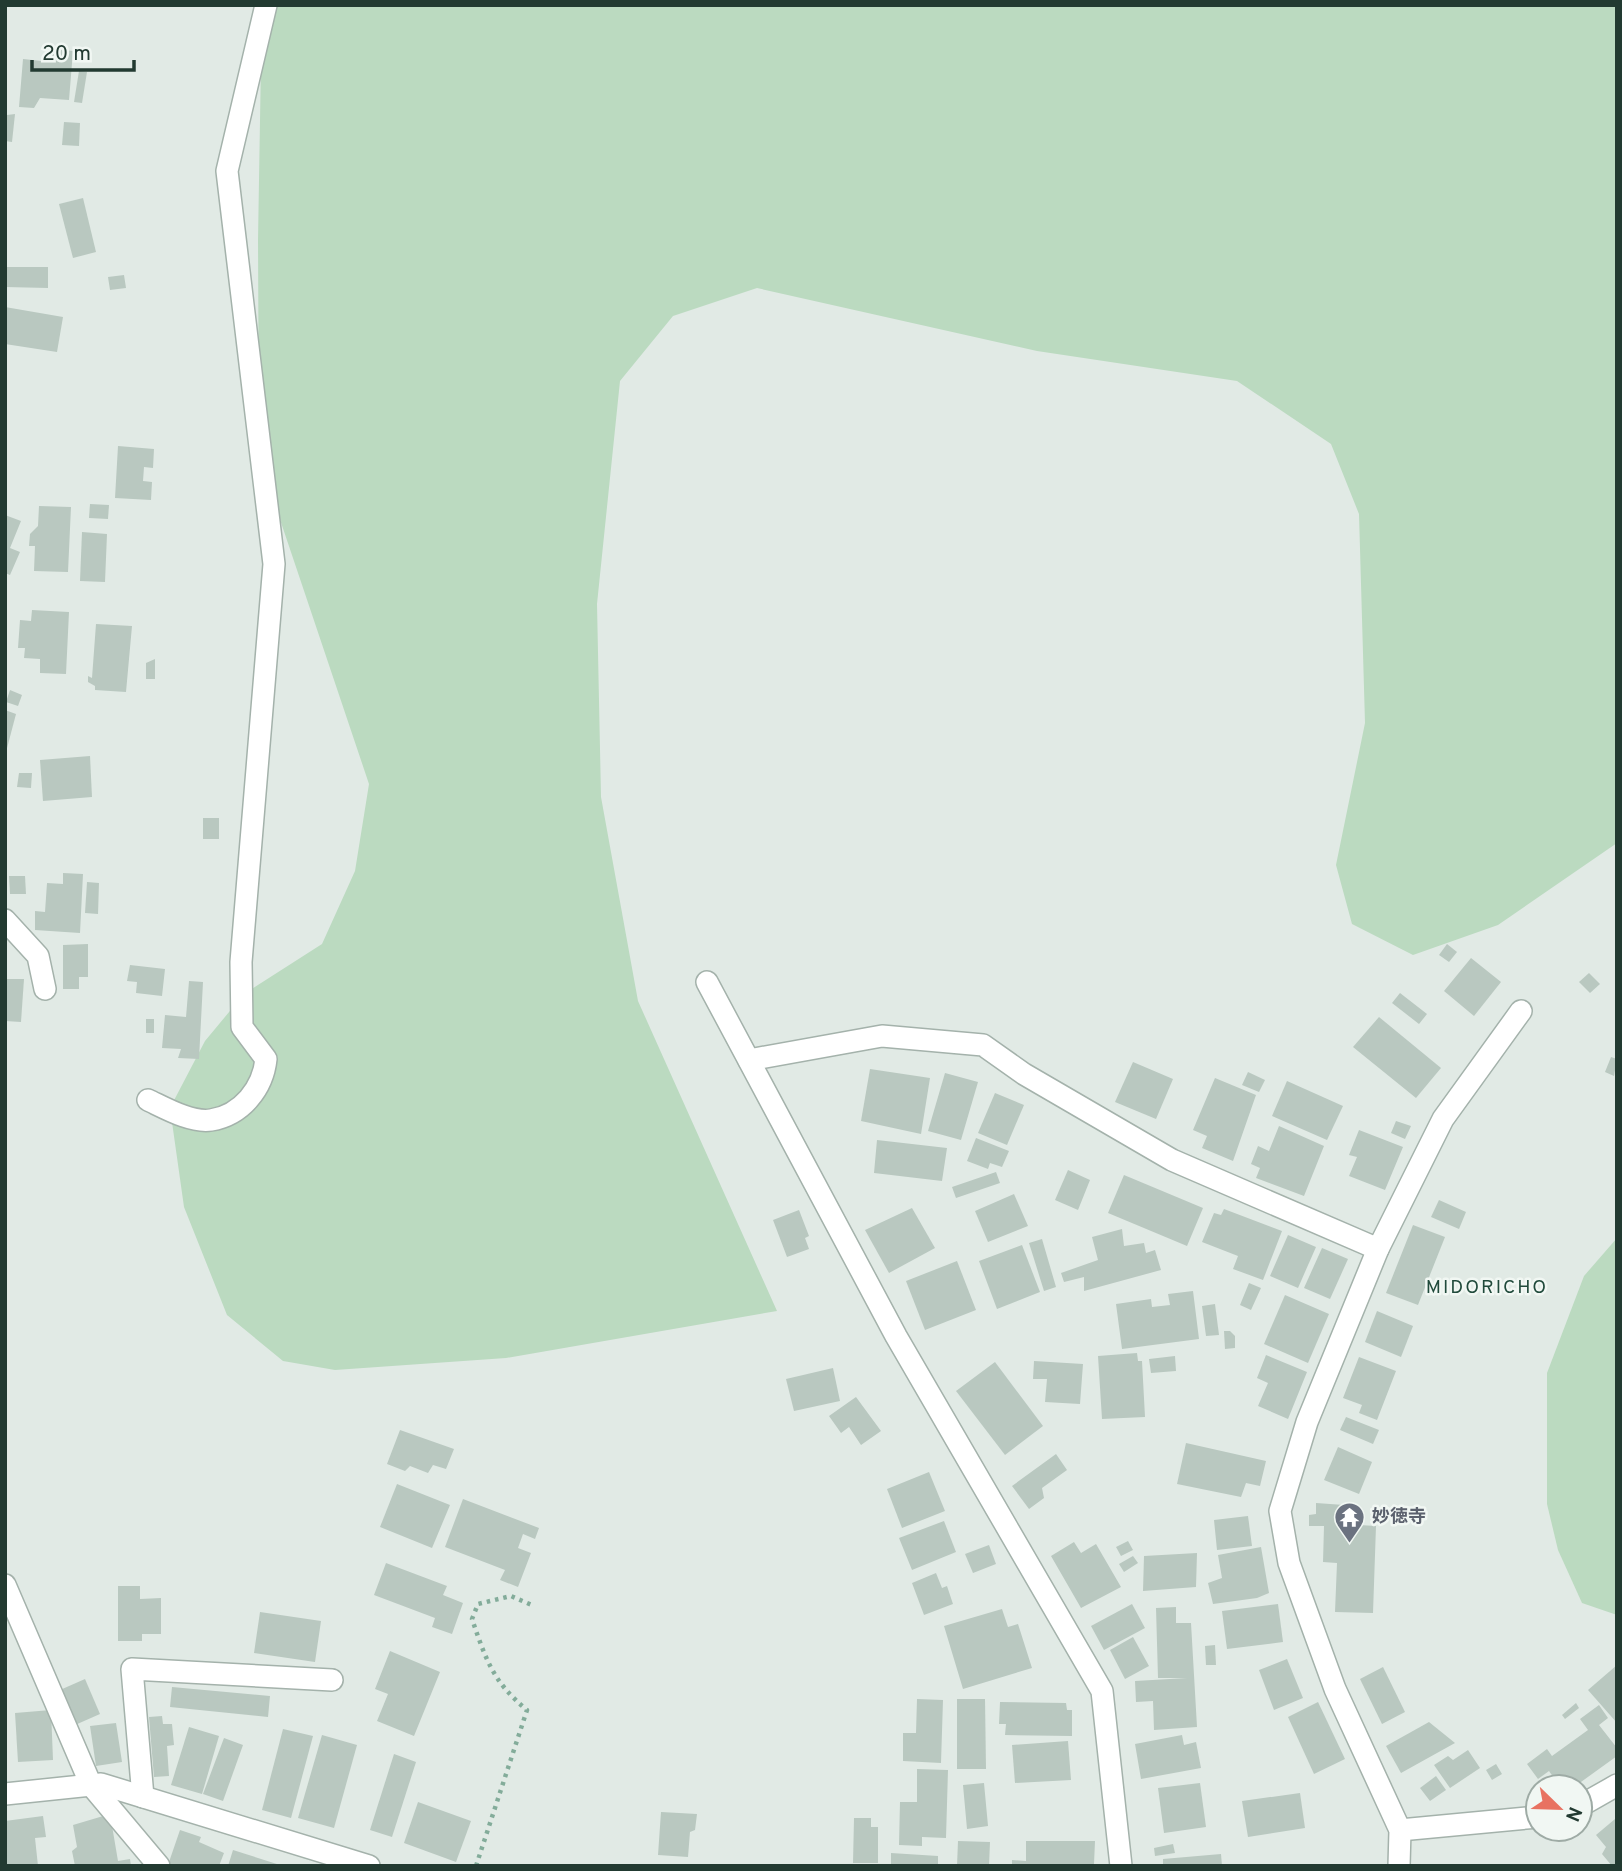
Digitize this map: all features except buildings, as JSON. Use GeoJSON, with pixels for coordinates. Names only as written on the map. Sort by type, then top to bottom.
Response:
{"type":"FeatureCollection","features":[{"type":"Feature","properties":{"kind":"street"},"geometry":{"type":"LineString","coordinates":[[148,1100],[176,1113],[210,1120],[245,1105],[264,1078],[266,1059],[242,1027],[241,962],[274,564],[227,171],[266,5]]}},
{"type":"Feature","properties":{"kind":"street"},"geometry":{"type":"LineString","coordinates":[[5,920],[38,956],[45,989]]}},
{"type":"Feature","properties":{"kind":"street"},"geometry":{"type":"LineString","coordinates":[[707,982],[896,1336],[1102,1691],[1121,1866]]}},
{"type":"Feature","properties":{"kind":"street"},"geometry":{"type":"LineString","coordinates":[[1399,1866],[1400,1830],[1335,1689],[1289,1563],[1280,1511],[1307,1422],[1378,1250],[1443,1119],[1521,1011]]}},
{"type":"Feature","properties":{"kind":"street"},"geometry":{"type":"LineString","coordinates":[[749,1060],[882,1036],[983,1045],[1024,1074],[1171,1160],[1378,1250]]}},
{"type":"Feature","properties":{"kind":"street"},"geometry":{"type":"LineString","coordinates":[[5,1585],[91,1785],[159,1866]]}},
{"type":"Feature","properties":{"kind":"street"},"geometry":{"type":"LineString","coordinates":[[143,1797],[132,1669],[332,1680]]}},
{"type":"Feature","properties":{"kind":"street"},"geometry":{"type":"LineString","coordinates":[[5,1794],[101,1784],[369,1866]]}},
{"type":"Feature","properties":{"kind":"street"},"geometry":{"type":"LineString","coordinates":[[1594,1798],[1617,1785]]}},
{"type":"Feature","properties":{"kind":"street"},"geometry":{"type":"LineString","coordinates":[[1400,1830],[1524,1818]]}},
{"type":"Feature","properties":{"kind":"path"},"geometry":{"type":"LineString","coordinates":[[476,1866],[527,1710],[503,1690],[488,1665],[472,1619],[478,1604],[511,1597],[534,1606]]}},
{"type":"Feature","properties":{"kind":"green space"},"geometry":{"type":"Polygon","coordinates":[[[255,5],[1617,5],[1617,843],[1498,925],[1413,955],[1352,924],[1336,865],[1365,723],[1359,514],[1331,444],[1237,381],[1037,351],[757,288],[673,316],[620,381],[597,604],[601,797],[638,1001],[777,1311],[506,1358],[335,1370],[283,1361],[227,1315],[184,1207],[170,1108],[205,1041],[244,994],[322,944],[355,871],[369,784],[259,457],[261,61],[255,5]]]}},
{"type":"Feature","properties":{"kind":"green space"},"geometry":{"type":"Polygon","coordinates":[[[1617,1238],[1617,1615],[1582,1603],[1558,1550],[1547,1504],[1547,1373],[1584,1276],[1617,1238]]]}},
{"type":"Feature","properties":{"kind":"place","name":"妙徳寺"},"geometry":{"type":"Point","coordinates":[1349,1544]}},
{"type":"Feature","properties":{"kind":"district","name":"MIDORICHO"},"geometry":{"type":"Point","coordinates":[1487,1288]}}]}
